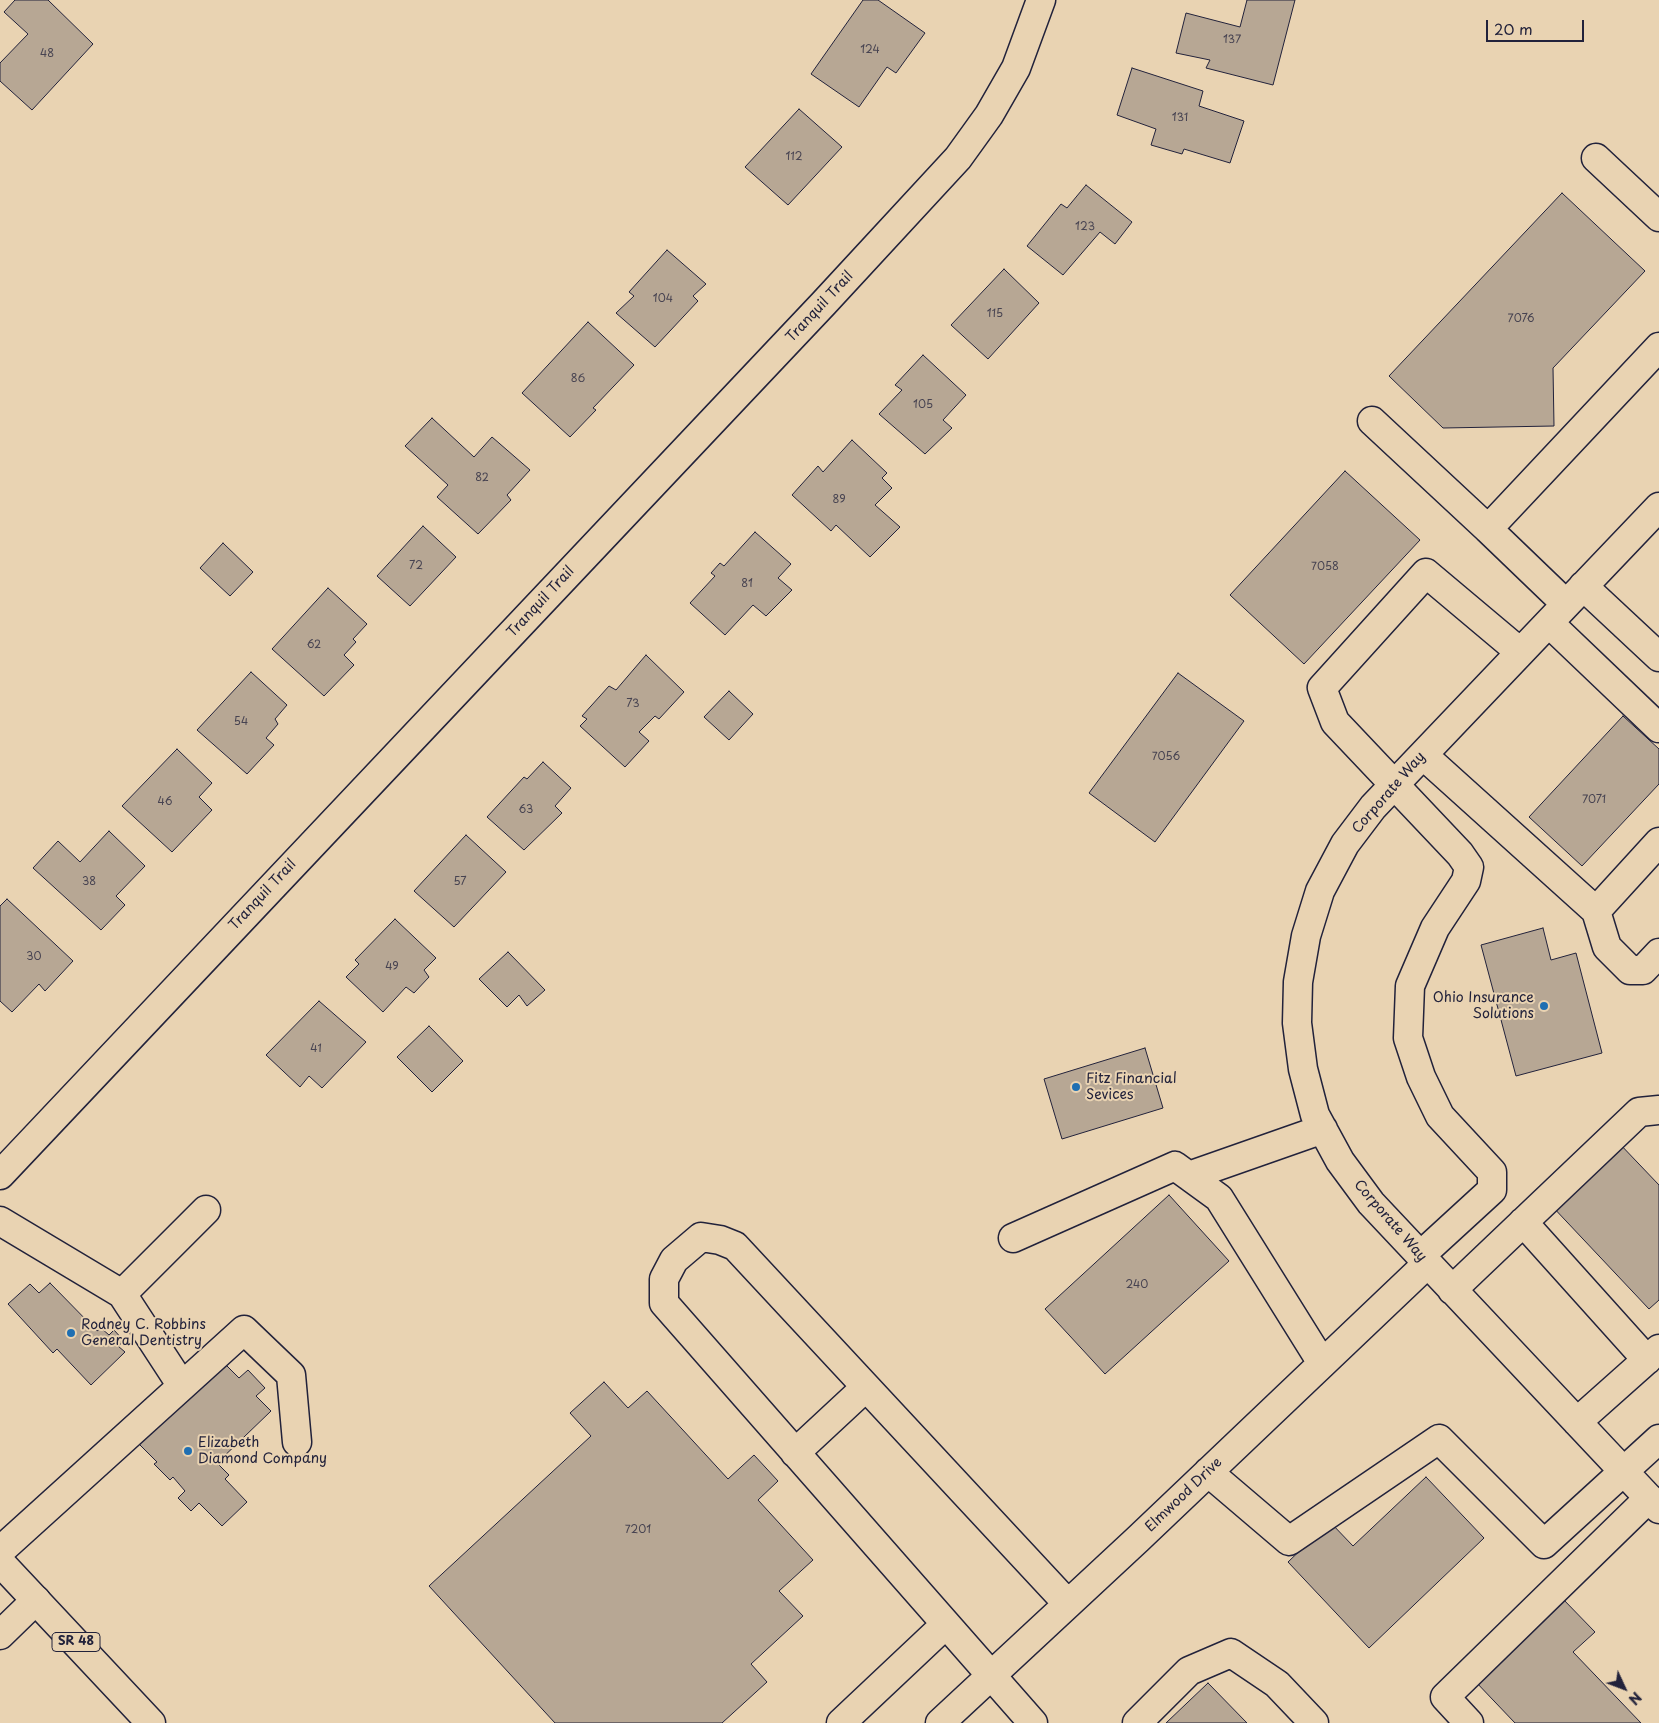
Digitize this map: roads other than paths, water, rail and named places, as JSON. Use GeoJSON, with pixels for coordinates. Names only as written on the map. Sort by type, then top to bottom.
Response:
{"type":"FeatureCollection","features":[{"type":"Feature","properties":{"kind":"street","name":"Tranquil Trail"},"geometry":{"type":"LineString","coordinates":[[0,1175],[804,325],[958,158],[990,115],[1016,68],[1041,0]]}},
{"type":"Feature","properties":{"kind":"street"},"geometry":{"type":"LineString","coordinates":[[1596,158],[1659,217]]}},
{"type":"Feature","properties":{"kind":"street"},"geometry":{"type":"LineString","coordinates":[[1488,529],[1659,347]]}},
{"type":"Feature","properties":{"kind":"street"},"geometry":{"type":"LineString","coordinates":[[1372,421],[1566,604],[1659,728]]}},
{"type":"Feature","properties":{"kind":"street","name":"Corporate Way"},"geometry":{"type":"LineString","coordinates":[[1654,1504],[1370,1203],[1340,1161],[1316,1115],[1303,1070],[1297,1023],[1298,982],[1306,936],[1320,891],[1345,844],[1393,786],[1659,507]]}},
{"type":"Feature","properties":{"kind":"street"},"geometry":{"type":"LineString","coordinates":[[1393,786],[1335,722],[1322,688],[1426,573],[1520,652]]}},
{"type":"Feature","properties":{"kind":"street"},"geometry":{"type":"LineString","coordinates":[[1566,604],[1659,657]]}},
{"type":"Feature","properties":{"kind":"street"},"geometry":{"type":"LineString","coordinates":[[1423,755],[1596,911],[1606,947],[1630,970],[1651,961]]}},
{"type":"Feature","properties":{"kind":"street","name":"Elmwood Drive"},"geometry":{"type":"LineString","coordinates":[[940,1723],[1322,1364],[1492,1190],[1492,1172],[1440,1116],[1421,1077],[1408,1038],[1410,986],[1435,928],[1466,881],[1469,867],[1460,854],[1393,786]]}},
{"type":"Feature","properties":{"kind":"street"},"geometry":{"type":"LineString","coordinates":[[1596,911],[1659,842]]}},
{"type":"Feature","properties":{"kind":"street"},"geometry":{"type":"LineString","coordinates":[[1452,1290],[1639,1112],[1659,1110]]}},
{"type":"Feature","properties":{"kind":"street"},"geometry":{"type":"LineString","coordinates":[[1189,1176],[1323,1129]]}},
{"type":"Feature","properties":{"kind":"street"},"geometry":{"type":"LineString","coordinates":[[1013,1238],[1175,1166],[1219,1198],[1322,1364]]}},
{"type":"Feature","properties":{"kind":"street"},"geometry":{"type":"LineString","coordinates":[[122,1294],[206,1210]]}},
{"type":"Feature","properties":{"kind":"street"},"geometry":{"type":"LineString","coordinates":[[0,1221],[122,1294],[182,1386]]}},
{"type":"Feature","properties":{"kind":"street"},"geometry":{"type":"LineString","coordinates":[[1523,1222],[1653,1355],[1577,1422]]}},
{"type":"Feature","properties":{"kind":"street"},"geometry":{"type":"LineString","coordinates":[[1033,1723],[664,1303],[664,1279],[674,1260],[701,1237],[720,1240],[735,1246],[1068,1604]]}},
{"type":"Feature","properties":{"kind":"street"},"geometry":{"type":"LineString","coordinates":[[0,1551],[244,1330],[291,1375],[297,1442]]}},
{"type":"Feature","properties":{"kind":"street"},"geometry":{"type":"LineString","coordinates":[[795,1453],[866,1387]]}},
{"type":"Feature","properties":{"kind":"street"},"geometry":{"type":"LineString","coordinates":[[1208,1472],[1289,1542],[1439,1439],[1544,1544],[1659,1439]]}},
{"type":"Feature","properties":{"kind":"street"},"geometry":{"type":"LineString","coordinates":[[1469,1723],[1445,1697],[1654,1504]]}},
{"type":"Feature","properties":{"kind":"street","name":"SR 48"},"geometry":{"type":"LineString","coordinates":[[0,1562],[151,1723]]}},
{"type":"Feature","properties":{"kind":"street"},"geometry":{"type":"LineString","coordinates":[[0,1635],[36,1600]]}},
{"type":"Feature","properties":{"kind":"street"},"geometry":{"type":"LineString","coordinates":[[841,1723],[945,1625]]}},
{"type":"Feature","properties":{"kind":"street"},"geometry":{"type":"LineString","coordinates":[[1137,1723],[1189,1672],[1231,1653],[1277,1684],[1314,1723]]}},
{"type":"Feature","properties":{"kind":"place","name":"Ohio Insurance Solutions"},"geometry":{"type":"Point","coordinates":[1544,1006]}},
{"type":"Feature","properties":{"kind":"place","name":"Fitz Financial Sevices"},"geometry":{"type":"Point","coordinates":[1076,1087]}},
{"type":"Feature","properties":{"kind":"place","name":"Rodney C. Robbins General Dentistry"},"geometry":{"type":"Point","coordinates":[71,1333]}},
{"type":"Feature","properties":{"kind":"place","name":"Elizabeth Diamond Company"},"geometry":{"type":"Point","coordinates":[188,1451]}}]}
